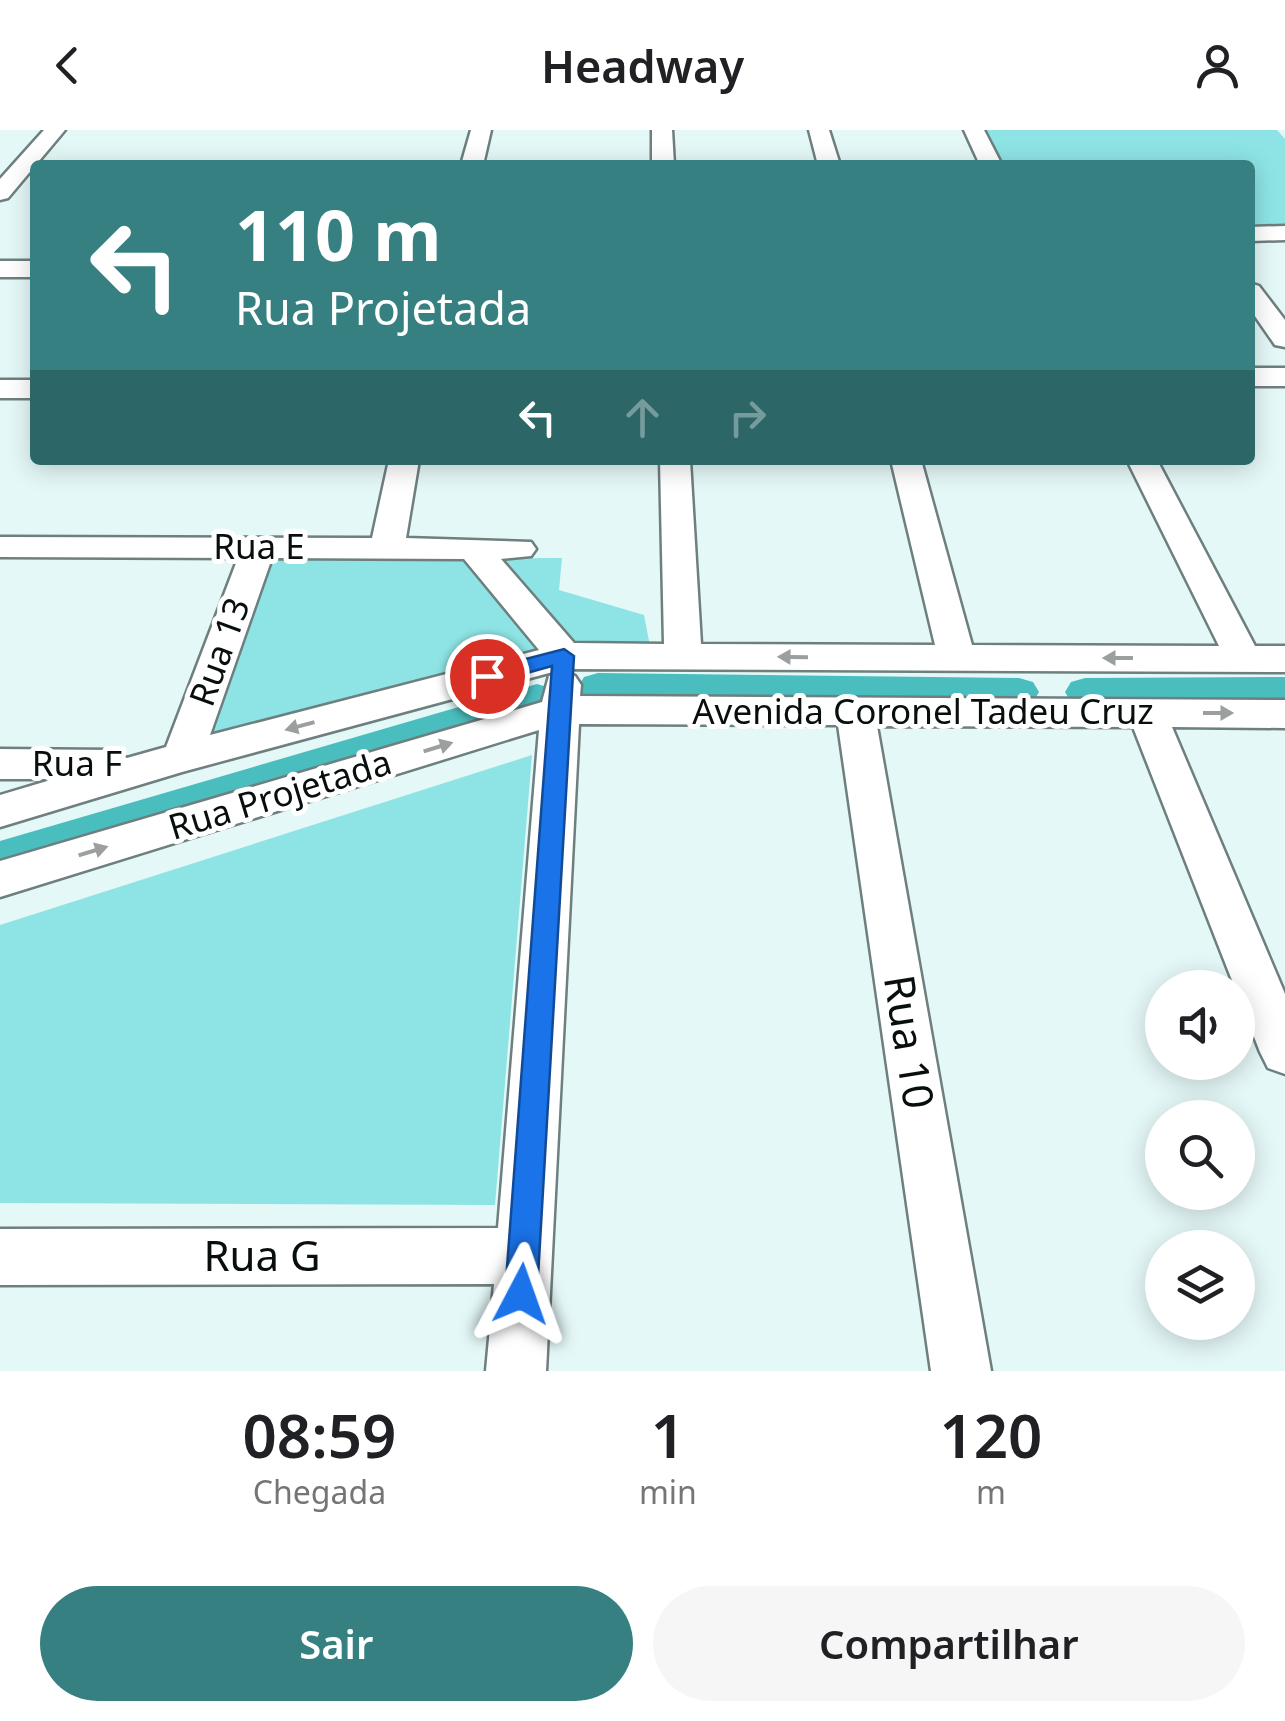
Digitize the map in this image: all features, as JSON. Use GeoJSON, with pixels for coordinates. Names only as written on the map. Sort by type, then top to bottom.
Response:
{"type":"FeatureCollection","features":[{"type":"Feature","properties":{"kind":"street"},"geometry":{"type":"LineString","coordinates":[[16,182],[55,130]]}},
{"type":"Feature","properties":{"kind":"street"},"geometry":{"type":"LineString","coordinates":[[473,160],[481,130]]}},
{"type":"Feature","properties":{"kind":"street"},"geometry":{"type":"LineString","coordinates":[[662,130],[663,160]]}},
{"type":"Feature","properties":{"kind":"street"},"geometry":{"type":"LineString","coordinates":[[819,130],[828,160]]}},
{"type":"Feature","properties":{"kind":"street"},"geometry":{"type":"LineString","coordinates":[[974,130],[989,160]]}},
{"type":"Feature","properties":{"kind":"street"},"geometry":{"type":"LineString","coordinates":[[0,152],[35,152]]}},
{"type":"Feature","properties":{"kind":"street"},"geometry":{"type":"LineString","coordinates":[[1255,234],[1285,233]]}},
{"type":"Feature","properties":{"kind":"street"},"geometry":{"type":"LineString","coordinates":[[0,270],[30,269]]}},
{"type":"Feature","properties":{"kind":"street"},"geometry":{"type":"LineString","coordinates":[[1255,299],[1285,339]]}},
{"type":"Feature","properties":{"kind":"street"},"geometry":{"type":"LineString","coordinates":[[1255,377],[1285,377]]}},
{"type":"Feature","properties":{"kind":"street"},"geometry":{"type":"LineString","coordinates":[[0,389],[30,389]]}},
{"type":"Feature","properties":{"kind":"street"},"geometry":{"type":"LineString","coordinates":[[387,548],[403,465]]}},
{"type":"Feature","properties":{"kind":"street"},"geometry":{"type":"LineString","coordinates":[[675,465],[683,656]]}},
{"type":"Feature","properties":{"kind":"street"},"geometry":{"type":"LineString","coordinates":[[907,465],[957,658]]}},
{"type":"Feature","properties":{"kind":"street"},"geometry":{"type":"LineString","coordinates":[[1145,465],[1243,658]]}},
{"type":"Feature","properties":{"kind":"street","name":"Rua E"},"geometry":{"type":"LineString","coordinates":[[0,547],[519,548]]}},
{"type":"Feature","properties":{"kind":"street","name":"Rua 13"},"geometry":{"type":"LineString","coordinates":[[168,761],[259,547]]}},
{"type":"Feature","properties":{"kind":"street"},"geometry":{"type":"LineString","coordinates":[[474,548],[564,656],[516,1371]]}},
{"type":"Feature","properties":{"kind":"street","name":"Avenida Coronel Tadeu Cruz"},"geometry":{"type":"LineString","coordinates":[[564,656],[1285,659]]}},
{"type":"Feature","properties":{"kind":"street","name":"Rua Projetada"},"geometry":{"type":"LineString","coordinates":[[0,812],[168,761],[564,656]]}},
{"type":"Feature","properties":{"kind":"street"},"geometry":{"type":"LineString","coordinates":[[1034,658],[1056,714]]}},
{"type":"Feature","properties":{"kind":"street","name":"Avenida Coronel Tadeu Cruz"},"geometry":{"type":"LineString","coordinates":[[560,710],[1285,714]]}},
{"type":"Feature","properties":{"kind":"street","name":"Rua Projetada"},"geometry":{"type":"LineString","coordinates":[[0,879],[560,710]]}},
{"type":"Feature","properties":{"kind":"street"},"geometry":{"type":"LineString","coordinates":[[1148,713],[1285,1052]]}},
{"type":"Feature","properties":{"kind":"street","name":"Rua 10"},"geometry":{"type":"LineString","coordinates":[[856,714],[961,1371]]}},
{"type":"Feature","properties":{"kind":"street","name":"Rua F"},"geometry":{"type":"LineString","coordinates":[[0,764],[168,761]]}},
{"type":"Feature","properties":{"kind":"street","name":"Rua G"},"geometry":{"type":"LineString","coordinates":[[0,1257],[524,1256]]}},
{"type":"Feature","properties":{"kind":"shaded area"},"geometry":{"type":"Polygon","coordinates":[[[982,130],[1277,130],[1285,139],[1285,229],[1255,229],[1255,160],[998,160],[982,130]]]}},
{"type":"Feature","properties":{"kind":"shaded area"},"geometry":{"type":"Polygon","coordinates":[[[562,558],[559,590],[644,615],[650,646],[207,738],[265,560],[562,558]]]}},
{"type":"Feature","properties":{"kind":"shaded area"},"geometry":{"type":"Polygon","coordinates":[[[532,755],[495,1205],[0,1203],[0,925],[532,755]]]}},
{"type":"Feature","properties":{"kind":"waterway"},"geometry":{"type":"LineString","coordinates":[[598,687],[1019,692]]}},
{"type":"Feature","properties":{"kind":"waterway"},"geometry":{"type":"LineString","coordinates":[[1085,692],[1285,691]]}},
{"type":"Feature","properties":{"kind":"waterway"},"geometry":{"type":"LineString","coordinates":[[0,859],[537,698]]}},
{"type":"Feature","properties":{"kind":"route"},"geometry":{"type":"LineString","coordinates":[[487,676],[564,656],[521,1294]]}}]}
